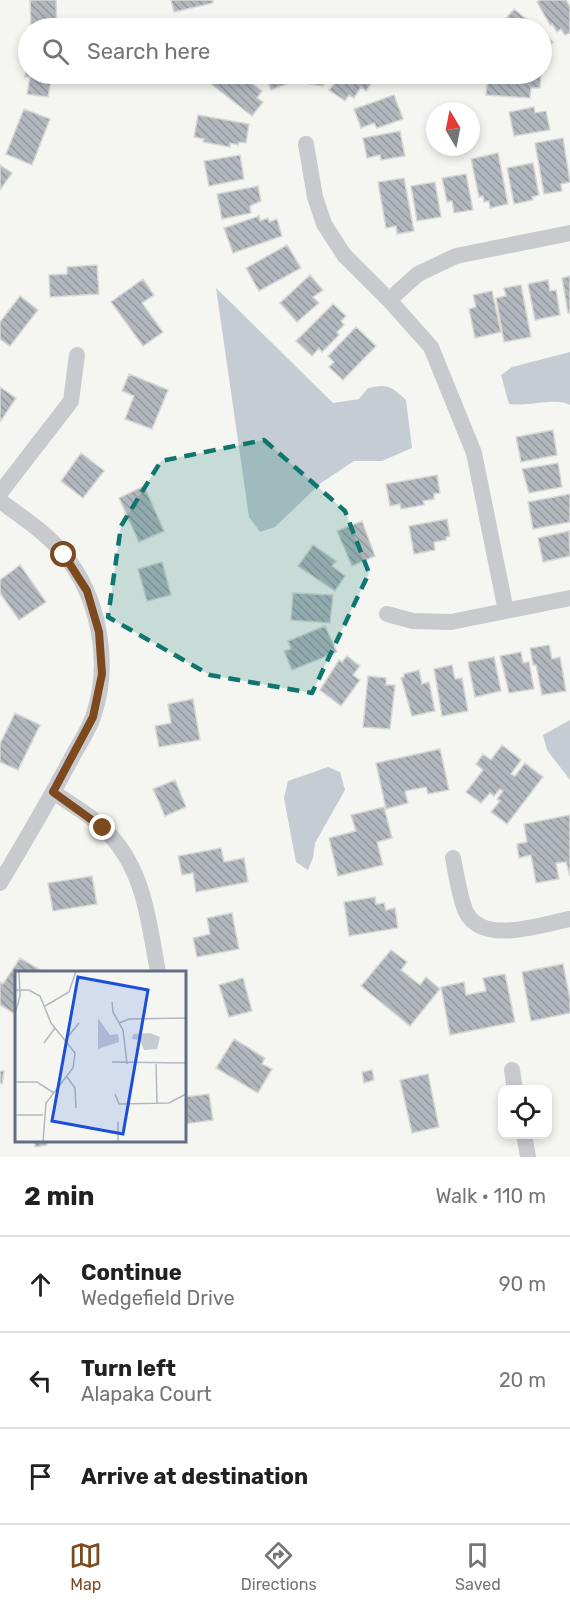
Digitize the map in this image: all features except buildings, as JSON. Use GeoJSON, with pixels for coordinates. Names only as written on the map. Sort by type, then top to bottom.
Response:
{"type":"FeatureCollection","features":[{"type":"Feature","properties":{"kind":"street"},"geometry":{"type":"LineString","coordinates":[[306,144],[315,197],[324,225],[344,255],[390,300],[431,347],[474,453],[506,611]]}},
{"type":"Feature","properties":{"kind":"street"},"geometry":{"type":"LineString","coordinates":[[390,300],[418,274],[456,256],[570,233]]}},
{"type":"Feature","properties":{"kind":"street"},"geometry":{"type":"LineString","coordinates":[[0,493],[71,401],[77,355]]}},
{"type":"Feature","properties":{"kind":"street"},"geometry":{"type":"LineString","coordinates":[[0,501],[47,536],[64,555],[87,591],[99,632],[102,674],[93,717],[0,884]]}},
{"type":"Feature","properties":{"kind":"street"},"geometry":{"type":"LineString","coordinates":[[387,614],[413,621],[451,622],[570,598]]}},
{"type":"Feature","properties":{"kind":"street"},"geometry":{"type":"LineString","coordinates":[[53,792],[97,822],[126,855],[143,893],[158,971]]}},
{"type":"Feature","properties":{"kind":"street"},"geometry":{"type":"LineString","coordinates":[[453,858],[466,914],[481,927],[499,933],[570,919]]}},
{"type":"Feature","properties":{"kind":"street"},"geometry":{"type":"LineString","coordinates":[[512,1070],[514,1085]]}},
{"type":"Feature","properties":{"kind":"street"},"geometry":{"type":"LineString","coordinates":[[525,1139],[528,1157]]}},
{"type":"Feature","properties":{"kind":"highlighted area"},"geometry":{"type":"Polygon","coordinates":[[[264,440],[345,511],[369,573],[312,693],[210,675],[108,617],[121,526],[161,461],[264,440]]]}},
{"type":"Feature","properties":{"kind":"shaded area"},"geometry":{"type":"Polygon","coordinates":[[[216,288],[333,403],[359,399],[368,388],[385,386],[397,392],[406,400],[412,448],[382,461],[354,461],[321,483],[275,527],[260,532],[249,517],[216,288]]]}},
{"type":"Feature","properties":{"kind":"shaded area"},"geometry":{"type":"Polygon","coordinates":[[[570,352],[570,405],[558,402],[509,404],[501,375],[512,367],[570,352]]]}},
{"type":"Feature","properties":{"kind":"shaded area"},"geometry":{"type":"Polygon","coordinates":[[[570,720],[570,780],[547,750],[543,735],[570,720]]]}},
{"type":"Feature","properties":{"kind":"shaded area"},"geometry":{"type":"Polygon","coordinates":[[[328,767],[340,772],[345,790],[315,843],[313,858],[308,870],[296,862],[284,798],[288,781],[328,767]]]}},
{"type":"Feature","properties":{"kind":"route"},"geometry":{"type":"LineString","coordinates":[[64,555],[87,591],[99,632],[102,674],[93,717],[53,792],[103,828]]}}]}
